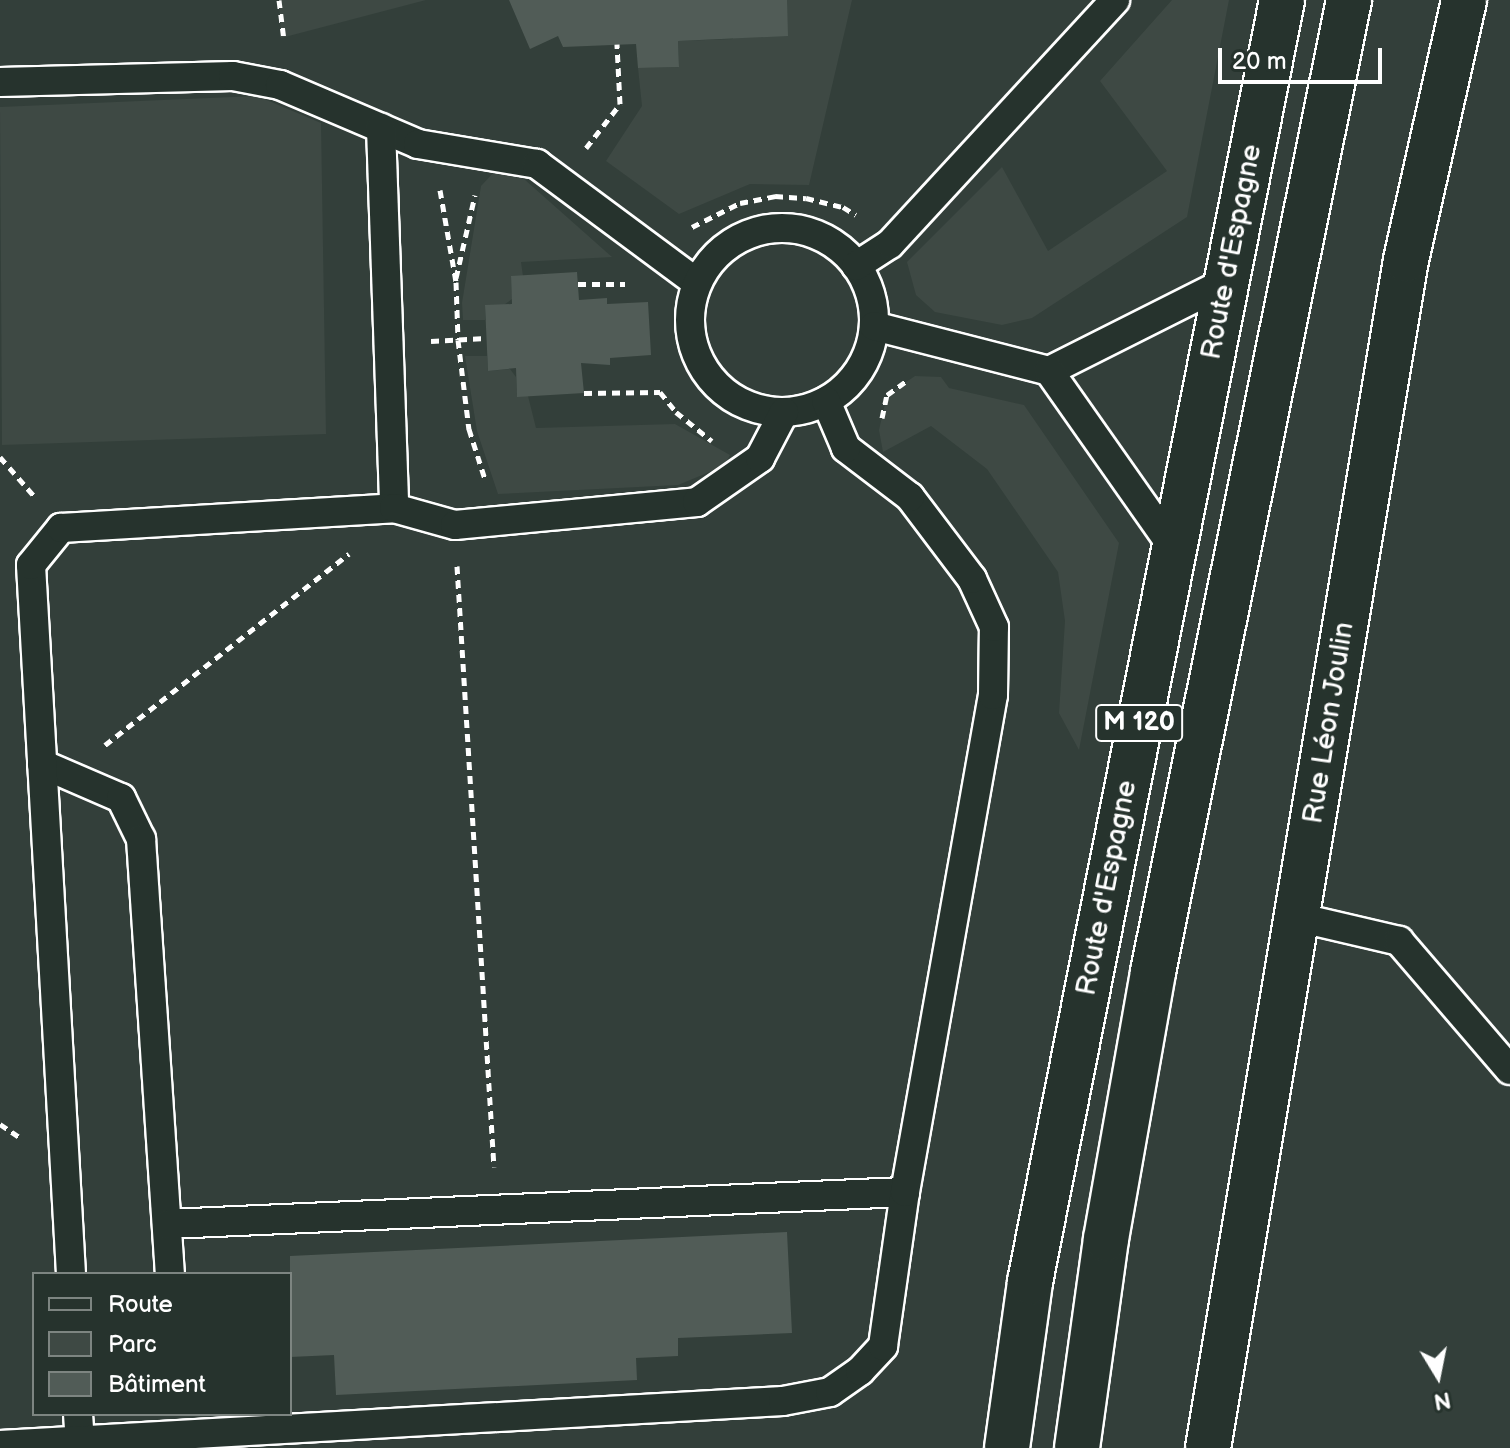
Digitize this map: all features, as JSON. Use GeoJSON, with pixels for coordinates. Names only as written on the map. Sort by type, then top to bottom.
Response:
{"type":"FeatureCollection","features":[{"type":"Feature","properties":{"kind":"main road","name":"Route d'Espagne"},"geometry":{"type":"LineString","coordinates":[[1007,1448],[1030,1282],[1282,0]]}},
{"type":"Feature","properties":{"kind":"main road","name":"M 120"},"geometry":{"type":"LineString","coordinates":[[1077,1448],[1106,1239],[1153,972],[1349,0]]}},
{"type":"Feature","properties":{"kind":"main road","name":"Rue Léon Joulin"},"geometry":{"type":"LineString","coordinates":[[1208,1448],[1406,260],[1464,0]]}},
{"type":"Feature","properties":{"kind":"lane"},"geometry":{"type":"LineString","coordinates":[[856,266],[890,244],[1115,0]]}},
{"type":"Feature","properties":{"kind":"lane"},"geometry":{"type":"LineString","coordinates":[[0,82],[233,76],[280,85],[418,144],[537,164],[697,283]]}},
{"type":"Feature","properties":{"kind":"lane"},"geometry":{"type":"LineString","coordinates":[[381,128],[394,508]]}},
{"type":"Feature","properties":{"kind":"lane"},"geometry":{"type":"LineString","coordinates":[[772,228],[803,230],[823,239],[856,266],[870,294],[874,326],[869,349],[845,387],[826,401],[784,412],[754,407],[726,394],[704,372],[692,343],[689,313],[697,283],[714,256],[740,237],[772,228]]}},
{"type":"Feature","properties":{"kind":"lane"},"geometry":{"type":"LineString","coordinates":[[1049,371],[1226,282]]}},
{"type":"Feature","properties":{"kind":"lane"},"geometry":{"type":"LineString","coordinates":[[874,326],[1049,371],[1174,549]]}},
{"type":"Feature","properties":{"kind":"lane"},"geometry":{"type":"LineString","coordinates":[[0,1445],[80,1443],[181,1426],[783,1401],[830,1392],[860,1371],[883,1346],[905,1192],[993,695],[994,627],[972,579],[910,497],[846,448],[826,401]]}},
{"type":"Feature","properties":{"kind":"lane"},"geometry":{"type":"LineString","coordinates":[[71,1272],[54,770],[31,565],[61,528],[394,508],[455,525],[515,522],[697,502],[760,458],[784,412]]}},
{"type":"Feature","properties":{"kind":"lane"},"geometry":{"type":"LineString","coordinates":[[54,770],[121,798],[141,839],[170,1272]]}},
{"type":"Feature","properties":{"kind":"lane"},"geometry":{"type":"LineString","coordinates":[[1297,917],[1399,941],[1510,1070]]}},
{"type":"Feature","properties":{"kind":"lane"},"geometry":{"type":"LineString","coordinates":[[168,1224],[905,1192]]}},
{"type":"Feature","properties":{"kind":"lane"},"geometry":{"type":"LineString","coordinates":[[78,1416],[80,1443]]}},
{"type":"Feature","properties":{"kind":"path"},"geometry":{"type":"LineString","coordinates":[[279,0],[281,38],[295,46]]}},
{"type":"Feature","properties":{"kind":"path"},"geometry":{"type":"LineString","coordinates":[[571,142],[584,151],[620,104],[617,44]]}},
{"type":"Feature","properties":{"kind":"path"},"geometry":{"type":"LineString","coordinates":[[443,149],[438,181],[456,282],[458,340],[469,429],[489,491],[515,522]]}},
{"type":"Feature","properties":{"kind":"path"},"geometry":{"type":"LineString","coordinates":[[578,284],[645,284],[691,228],[740,203],[775,196],[806,198],[843,207],[871,224],[890,244]]}},
{"type":"Feature","properties":{"kind":"path"},"geometry":{"type":"LineString","coordinates":[[388,344],[486,338]]}},
{"type":"Feature","properties":{"kind":"path"},"geometry":{"type":"LineString","coordinates":[[846,448],[883,452],[879,430],[887,395],[915,376]]}},
{"type":"Feature","properties":{"kind":"path"},"geometry":{"type":"LineString","coordinates":[[584,393],[660,392],[676,412],[708,439],[760,458]]}},
{"type":"Feature","properties":{"kind":"path"},"geometry":{"type":"LineString","coordinates":[[455,525],[495,1179],[504,1208]]}},
{"type":"Feature","properties":{"kind":"path"},"geometry":{"type":"LineString","coordinates":[[54,770],[353,551]]}},
{"type":"Feature","properties":{"kind":"shaded area"},"geometry":{"type":"Polygon","coordinates":[[[0,0],[1510,0],[1510,1448],[0,1448],[0,0]]]}},
{"type":"Feature","properties":{"kind":"green space"},"geometry":{"type":"Polygon","coordinates":[[[279,0],[426,0],[281,38],[279,0]]]}},
{"type":"Feature","properties":{"kind":"green space"},"geometry":{"type":"Polygon","coordinates":[[[732,0],[852,0],[809,185],[750,184],[679,214],[606,161],[642,106],[638,68],[679,67],[678,41],[733,39],[732,0]]]}},
{"type":"Feature","properties":{"kind":"green space"},"geometry":{"type":"Polygon","coordinates":[[[1172,0],[1229,0],[1187,217],[1032,318],[1002,325],[935,312],[916,295],[907,262],[1002,167],[1048,251],[1167,171],[1100,81],[1172,0]]]}},
{"type":"Feature","properties":{"kind":"green space"},"geometry":{"type":"Polygon","coordinates":[[[257,96],[321,123],[326,434],[2,445],[0,107],[257,96]]]}},
{"type":"Feature","properties":{"kind":"green space"},"geometry":{"type":"Polygon","coordinates":[[[494,172],[524,179],[612,257],[521,262],[523,276],[511,277],[512,299],[504,305],[485,305],[485,320],[463,320],[462,303],[481,186],[494,172]]]}},
{"type":"Feature","properties":{"kind":"green space"},"geometry":{"type":"Polygon","coordinates":[[[465,356],[487,356],[488,371],[510,369],[516,377],[517,396],[528,396],[536,428],[675,424],[730,455],[724,466],[678,485],[498,494],[477,431],[465,356]]]}},
{"type":"Feature","properties":{"kind":"green space"},"geometry":{"type":"Polygon","coordinates":[[[915,376],[941,377],[949,388],[1024,405],[1119,543],[1079,750],[1059,713],[1065,621],[1058,572],[987,469],[931,426],[883,452],[879,430],[887,395],[915,376]]]}},
{"type":"Feature","properties":{"kind":"building"},"geometry":{"type":"Polygon","coordinates":[[[509,0],[787,0],[788,36],[678,41],[679,67],[638,68],[636,44],[563,47],[558,36],[530,49],[509,0]]]}},
{"type":"Feature","properties":{"kind":"building"},"geometry":{"type":"Polygon","coordinates":[[[577,272],[579,300],[607,298],[607,304],[648,302],[651,355],[610,358],[610,365],[581,363],[584,393],[517,397],[516,368],[488,371],[485,305],[512,304],[511,276],[577,272]]]}},
{"type":"Feature","properties":{"kind":"building"},"geometry":{"type":"Polygon","coordinates":[[[787,1232],[792,1333],[678,1338],[678,1356],[636,1358],[637,1380],[336,1395],[334,1355],[292,1357],[290,1256],[787,1232]]]}}]}
